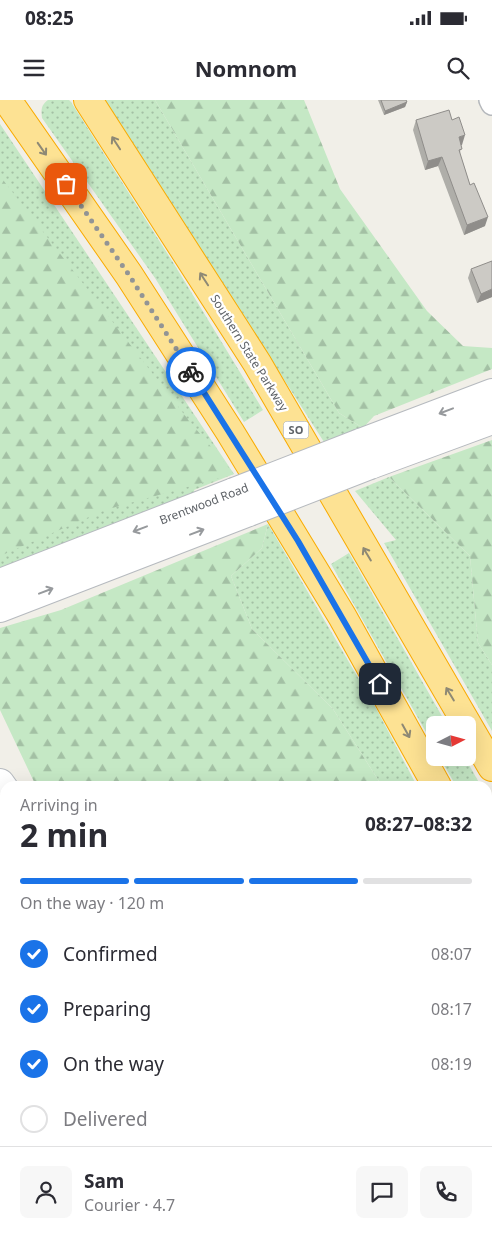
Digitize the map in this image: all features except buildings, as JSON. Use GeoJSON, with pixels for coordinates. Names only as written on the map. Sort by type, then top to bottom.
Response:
{"type":"FeatureCollection","features":[{"type":"Feature","properties":{"kind":"highway"},"geometry":{"type":"LineString","coordinates":[[7,100],[129,275],[235,440],[342,616],[434,781]]}},
{"type":"Feature","properties":{"kind":"highway","name":"Southern State Parkway"},"geometry":{"type":"LineString","coordinates":[[88,100],[257,362],[492,767]]}},
{"type":"Feature","properties":{"kind":"street"},"geometry":{"type":"LineString","coordinates":[[490,100],[492,104]]}},
{"type":"Feature","properties":{"kind":"street","name":"Brentwood Road"},"geometry":{"type":"LineString","coordinates":[[0,608],[242,502],[365,454],[492,393]]}},
{"type":"Feature","properties":{"kind":"street","name":"Brentwood Road"},"geometry":{"type":"LineString","coordinates":[[365,454],[492,420]]}},
{"type":"Feature","properties":{"kind":"street","name":"Brentwood Road"},"geometry":{"type":"LineString","coordinates":[[0,583],[242,502]]}},
{"type":"Feature","properties":{"kind":"green space"},"geometry":{"type":"Polygon","coordinates":[[[48,100],[69,100],[71,102],[174,264],[263,410],[244,422],[155,278],[42,118],[42,108],[48,100]]]}},
{"type":"Feature","properties":{"kind":"green space"},"geometry":{"type":"Polygon","coordinates":[[[105,100],[155,100],[339,413],[363,428],[324,442],[105,100]]]}},
{"type":"Feature","properties":{"kind":"green space"},"geometry":{"type":"Polygon","coordinates":[[[155,100],[304,100],[340,189],[427,311],[463,346],[492,348],[492,369],[374,416],[363,428],[339,413],[155,100]]]}},
{"type":"Feature","properties":{"kind":"green space"},"geometry":{"type":"Polygon","coordinates":[[[0,124],[234,474],[194,490],[196,496],[0,570],[0,124]]]}},
{"type":"Feature","properties":{"kind":"green space"},"geometry":{"type":"Polygon","coordinates":[[[0,176],[190,422],[234,474],[105,510],[0,556],[0,176]]]}},
{"type":"Feature","properties":{"kind":"green space"},"geometry":{"type":"Polygon","coordinates":[[[492,440],[492,665],[478,643],[470,556],[389,477],[492,440]]]}},
{"type":"Feature","properties":{"kind":"green space"},"geometry":{"type":"Polygon","coordinates":[[[389,477],[470,556],[478,643],[492,665],[492,731],[384,543],[396,540],[355,491],[389,477]]]}},
{"type":"Feature","properties":{"kind":"green space"},"geometry":{"type":"Polygon","coordinates":[[[268,524],[377,710],[414,781],[379,781],[333,709],[252,629],[231,576],[262,548],[268,524]]]}},
{"type":"Feature","properties":{"kind":"green space"},"geometry":{"type":"Polygon","coordinates":[[[268,524],[262,548],[231,576],[252,629],[333,709],[379,781],[34,781],[0,710],[0,628],[61,610],[268,524]]]}},
{"type":"Feature","properties":{"kind":"green space"},"geometry":{"type":"Polygon","coordinates":[[[349,553],[442,716],[426,716],[426,732],[331,564],[349,553]]]}},
{"type":"Feature","properties":{"kind":"green space"},"geometry":{"type":"Polygon","coordinates":[[[445,766],[470,766],[478,781],[453,781],[445,766]]]}},
{"type":"Feature","properties":{"kind":"way so far"},"geometry":{"type":"LineString","coordinates":[[66,184],[129,275],[191,372]]}},
{"type":"Feature","properties":{"kind":"route"},"geometry":{"type":"LineString","coordinates":[[191,372],[298,541],[380,684]]}}]}
